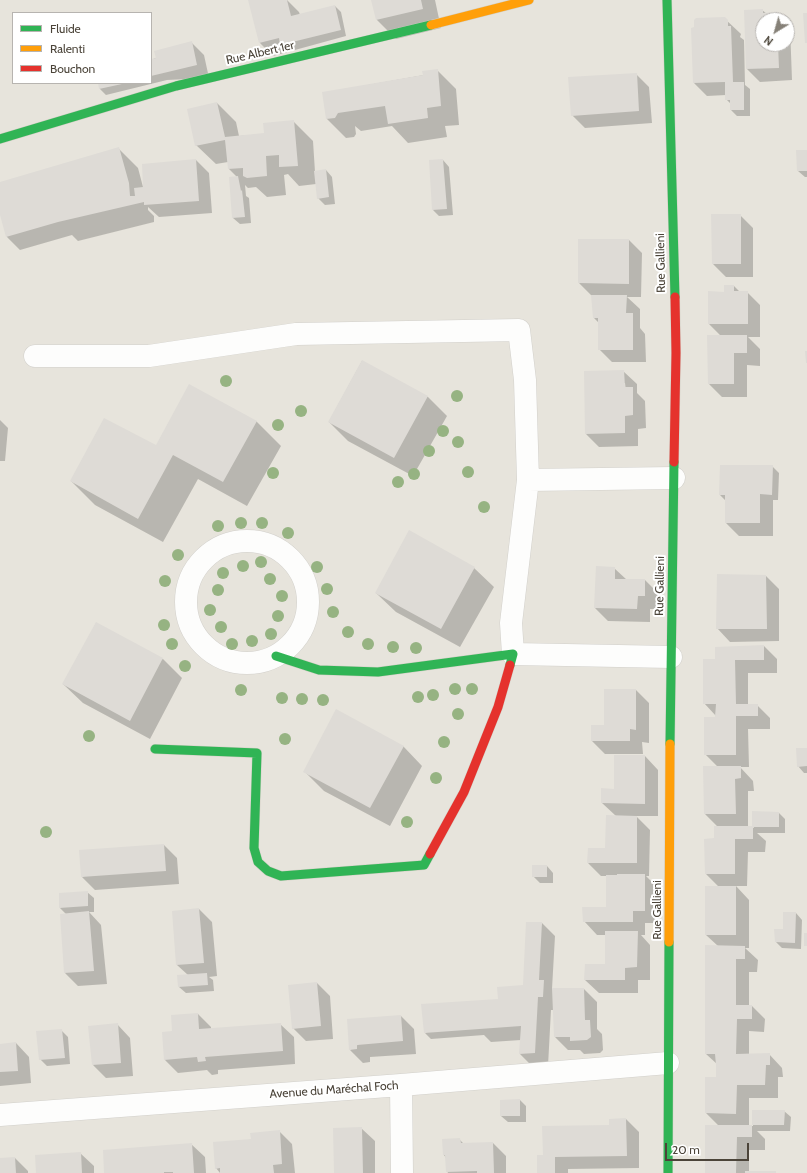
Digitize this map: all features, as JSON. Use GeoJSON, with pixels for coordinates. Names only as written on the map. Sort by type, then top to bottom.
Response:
{"type":"FeatureCollection","features":[{"type":"Feature","properties":{"kind":"street","name":"Rue Albert 1er"},"geometry":{"type":"LineString","coordinates":[[0,139],[176,86],[471,16],[529,0]]}},
{"type":"Feature","properties":{"kind":"street","name":"Rue Gallieni"},"geometry":{"type":"LineString","coordinates":[[667,0],[676,353],[671,657],[668,1173]]}},
{"type":"Feature","properties":{"kind":"street"},"geometry":{"type":"LineString","coordinates":[[35,356],[149,356],[296,334],[519,330],[525,380],[528,480],[511,623],[513,654],[498,707],[464,792],[424,865],[280,876],[268,870],[258,862],[254,848],[257,753],[155,749]]}},
{"type":"Feature","properties":{"kind":"street"},"geometry":{"type":"LineString","coordinates":[[528,480],[674,478]]}},
{"type":"Feature","properties":{"kind":"street"},"geometry":{"type":"LineString","coordinates":[[276,656],[291,644],[302,628],[308,610],[307,591],[301,573],[286,554],[273,547],[254,541],[236,542],[217,548],[202,560],[191,576],[185,599],[186,613],[193,631],[205,646],[220,658],[239,663],[258,662],[276,656],[320,670],[378,672],[513,654],[671,657]]}},
{"type":"Feature","properties":{"kind":"street","name":"Avenue du Maréchal Foch"},"geometry":{"type":"LineString","coordinates":[[0,1115],[401,1085],[668,1063]]}},
{"type":"Feature","properties":{"kind":"street"},"geometry":{"type":"LineString","coordinates":[[401,1085],[402,1173]]}},
{"type":"Feature","properties":{"kind":"shaded area"},"geometry":{"type":"Polygon","coordinates":[[[0,0],[807,0],[807,1173],[0,1173],[0,0]]]}},
{"type":"Feature","properties":{"kind":"building"},"geometry":{"type":"Polygon","coordinates":[[[248,0],[287,0],[291,16],[335,5],[341,30],[280,45],[279,38],[259,43],[248,0]]]}},
{"type":"Feature","properties":{"kind":"building"},"geometry":{"type":"Polygon","coordinates":[[[371,0],[421,0],[423,9],[376,20],[371,0]]]}},
{"type":"Feature","properties":{"kind":"building"},"geometry":{"type":"Polygon","coordinates":[[[763,9],[763,12],[755,12],[755,52],[778,52],[779,68],[746,69],[744,10],[763,9]]]}},
{"type":"Feature","properties":{"kind":"building"},"geometry":{"type":"Polygon","coordinates":[[[803,13],[807,13],[807,43],[805,43],[803,13]]]}},
{"type":"Feature","properties":{"kind":"building"},"geometry":{"type":"Polygon","coordinates":[[[725,17],[728,20],[728,26],[731,26],[733,82],[744,82],[744,110],[730,110],[730,100],[725,100],[725,82],[693,83],[691,28],[694,27],[694,20],[696,18],[725,17]]]}},
{"type":"Feature","properties":{"kind":"building"},"geometry":{"type":"Polygon","coordinates":[[[192,41],[197,65],[152,76],[152,59],[156,58],[154,51],[192,41]]]}},
{"type":"Feature","properties":{"kind":"building"},"geometry":{"type":"Polygon","coordinates":[[[438,69],[441,106],[427,108],[428,118],[388,124],[385,106],[338,113],[335,118],[326,119],[322,92],[423,75],[422,71],[438,69]]]}},
{"type":"Feature","properties":{"kind":"building"},"geometry":{"type":"Polygon","coordinates":[[[637,73],[639,111],[571,116],[568,77],[637,73]]]}},
{"type":"Feature","properties":{"kind":"building"},"geometry":{"type":"Polygon","coordinates":[[[98,84],[122,84],[99,89],[98,84]]]}},
{"type":"Feature","properties":{"kind":"building"},"geometry":{"type":"Polygon","coordinates":[[[217,102],[225,137],[264,133],[263,123],[294,120],[298,166],[279,167],[279,155],[266,156],[267,176],[247,178],[243,176],[243,168],[228,169],[225,140],[195,146],[187,109],[217,102]]]}},
{"type":"Feature","properties":{"kind":"building"},"geometry":{"type":"Polygon","coordinates":[[[119,147],[129,183],[130,196],[135,196],[134,188],[143,187],[142,164],[196,159],[199,201],[144,205],[144,202],[58,222],[6,237],[0,215],[0,182],[119,147]]]}},
{"type":"Feature","properties":{"kind":"building"},"geometry":{"type":"Polygon","coordinates":[[[796,150],[807,150],[807,171],[797,171],[796,150]]]}},
{"type":"Feature","properties":{"kind":"building"},"geometry":{"type":"Polygon","coordinates":[[[443,159],[447,209],[432,210],[429,160],[443,159]]]}},
{"type":"Feature","properties":{"kind":"building"},"geometry":{"type":"Polygon","coordinates":[[[326,169],[329,197],[317,199],[314,171],[326,169]]]}},
{"type":"Feature","properties":{"kind":"building"},"geometry":{"type":"Polygon","coordinates":[[[238,176],[241,191],[242,190],[245,217],[232,218],[229,177],[238,176]]]}},
{"type":"Feature","properties":{"kind":"building"},"geometry":{"type":"Polygon","coordinates":[[[711,214],[741,214],[741,264],[712,264],[711,214]]]}},
{"type":"Feature","properties":{"kind":"building"},"geometry":{"type":"Polygon","coordinates":[[[578,239],[629,239],[629,284],[578,283],[578,239]]]}},
{"type":"Feature","properties":{"kind":"building"},"geometry":{"type":"Polygon","coordinates":[[[724,285],[734,285],[734,291],[748,291],[748,324],[708,324],[708,291],[724,292],[724,285]]]}},
{"type":"Feature","properties":{"kind":"building"},"geometry":{"type":"Polygon","coordinates":[[[591,295],[627,295],[626,313],[633,313],[633,350],[598,350],[598,318],[593,318],[591,295]]]}},
{"type":"Feature","properties":{"kind":"building"},"geometry":{"type":"Polygon","coordinates":[[[707,335],[747,335],[747,353],[734,353],[734,384],[708,384],[707,335]]]}},
{"type":"Feature","properties":{"kind":"building"},"geometry":{"type":"Polygon","coordinates":[[[805,351],[807,351],[807,363],[806,363],[805,351]]]}},
{"type":"Feature","properties":{"kind":"building"},"geometry":{"type":"Polygon","coordinates":[[[362,360],[428,396],[394,458],[328,422],[362,360]]]}},
{"type":"Feature","properties":{"kind":"building"},"geometry":{"type":"Polygon","coordinates":[[[624,370],[625,387],[633,387],[633,415],[625,416],[625,433],[585,434],[584,371],[624,370]]]}},
{"type":"Feature","properties":{"kind":"building"},"geometry":{"type":"Polygon","coordinates":[[[189,384],[257,421],[223,482],[173,455],[138,519],[70,481],[104,418],[156,445],[189,384]]]}},
{"type":"Feature","properties":{"kind":"building"},"geometry":{"type":"Polygon","coordinates":[[[720,465],[773,465],[772,495],[760,494],[760,523],[725,523],[725,495],[719,495],[720,465]]]}},
{"type":"Feature","properties":{"kind":"building"},"geometry":{"type":"Polygon","coordinates":[[[409,530],[475,567],[441,629],[375,593],[409,530]]]}},
{"type":"Feature","properties":{"kind":"building"},"geometry":{"type":"Polygon","coordinates":[[[596,566],[615,567],[615,579],[645,579],[645,596],[638,596],[637,609],[594,608],[596,566]]]}},
{"type":"Feature","properties":{"kind":"building"},"geometry":{"type":"Polygon","coordinates":[[[717,574],[766,575],[767,629],[716,629],[717,574]]]}},
{"type":"Feature","properties":{"kind":"building"},"geometry":{"type":"Polygon","coordinates":[[[96,622],[163,658],[130,721],[62,684],[96,622]]]}},
{"type":"Feature","properties":{"kind":"building"},"geometry":{"type":"Polygon","coordinates":[[[764,645],[764,660],[735,660],[736,704],[758,704],[758,716],[736,716],[736,755],[704,755],[704,717],[715,717],[716,704],[703,704],[703,659],[715,659],[715,647],[764,645]]]}},
{"type":"Feature","properties":{"kind":"building"},"geometry":{"type":"Polygon","coordinates":[[[604,689],[636,689],[636,730],[630,729],[630,741],[591,741],[591,725],[604,725],[604,689]]]}},
{"type":"Feature","properties":{"kind":"building"},"geometry":{"type":"Polygon","coordinates":[[[336,709],[404,746],[370,808],[303,772],[336,709]]]}},
{"type":"Feature","properties":{"kind":"building"},"geometry":{"type":"Polygon","coordinates":[[[796,748],[807,748],[807,766],[797,767],[796,748]]]}},
{"type":"Feature","properties":{"kind":"building"},"geometry":{"type":"Polygon","coordinates":[[[614,755],[645,755],[645,804],[601,803],[601,788],[614,789],[614,755]]]}},
{"type":"Feature","properties":{"kind":"building"},"geometry":{"type":"Polygon","coordinates":[[[703,766],[741,766],[741,778],[735,779],[736,814],[704,814],[703,766]]]}},
{"type":"Feature","properties":{"kind":"building"},"geometry":{"type":"Polygon","coordinates":[[[752,811],[779,812],[779,827],[753,827],[753,839],[735,839],[735,874],[705,874],[704,839],[714,838],[714,826],[752,826],[752,811]]]}},
{"type":"Feature","properties":{"kind":"building"},"geometry":{"type":"Polygon","coordinates":[[[606,815],[637,816],[637,863],[587,863],[588,848],[605,848],[606,815]]]}},
{"type":"Feature","properties":{"kind":"building"},"geometry":{"type":"Polygon","coordinates":[[[164,844],[166,871],[81,877],[79,850],[164,844]]]}},
{"type":"Feature","properties":{"kind":"building"},"geometry":{"type":"Polygon","coordinates":[[[532,865],[547,865],[547,877],[532,877],[532,865]]]}},
{"type":"Feature","properties":{"kind":"building"},"geometry":{"type":"Polygon","coordinates":[[[645,874],[645,911],[633,911],[633,922],[583,922],[582,907],[606,907],[606,875],[645,874]]]}},
{"type":"Feature","properties":{"kind":"building"},"geometry":{"type":"Polygon","coordinates":[[[705,886],[736,886],[736,935],[705,935],[705,886]]]}},
{"type":"Feature","properties":{"kind":"building"},"geometry":{"type":"Polygon","coordinates":[[[88,891],[88,906],[59,908],[59,893],[88,891]]]}},
{"type":"Feature","properties":{"kind":"building"},"geometry":{"type":"Polygon","coordinates":[[[199,908],[204,963],[176,965],[172,911],[199,908]]]}},
{"type":"Feature","properties":{"kind":"building"},"geometry":{"type":"Polygon","coordinates":[[[89,911],[94,971],[64,973],[60,914],[89,911]]]}},
{"type":"Feature","properties":{"kind":"building"},"geometry":{"type":"Polygon","coordinates":[[[783,912],[796,912],[795,943],[775,942],[774,929],[783,929],[783,912]]]}},
{"type":"Feature","properties":{"kind":"building"},"geometry":{"type":"Polygon","coordinates":[[[526,922],[542,922],[539,980],[544,980],[543,997],[538,997],[535,1053],[519,1054],[521,1026],[424,1033],[421,1004],[498,999],[497,987],[523,985],[526,922]]]}},
{"type":"Feature","properties":{"kind":"building"},"geometry":{"type":"Polygon","coordinates":[[[605,931],[638,931],[637,967],[625,968],[625,980],[584,980],[585,964],[605,964],[605,931]]]}},
{"type":"Feature","properties":{"kind":"building"},"geometry":{"type":"Polygon","coordinates":[[[804,933],[807,933],[807,946],[804,946],[804,933]]]}},
{"type":"Feature","properties":{"kind":"building"},"geometry":{"type":"Polygon","coordinates":[[[705,945],[745,946],[745,959],[736,959],[736,1005],[752,1005],[752,1019],[737,1019],[736,1054],[770,1053],[770,1065],[766,1065],[765,1085],[737,1085],[736,1114],[705,1113],[705,1077],[716,1077],[716,1065],[715,1054],[705,1054],[705,945]]]}},
{"type":"Feature","properties":{"kind":"building"},"geometry":{"type":"Polygon","coordinates":[[[207,973],[208,985],[178,987],[177,975],[207,973]]]}},
{"type":"Feature","properties":{"kind":"building"},"geometry":{"type":"Polygon","coordinates":[[[317,982],[321,1026],[292,1029],[288,985],[317,982]]]}},
{"type":"Feature","properties":{"kind":"building"},"geometry":{"type":"Polygon","coordinates":[[[552,988],[584,988],[585,1020],[590,1020],[591,1037],[587,1040],[570,1041],[570,1037],[554,1037],[552,988]]]}},
{"type":"Feature","properties":{"kind":"building"},"geometry":{"type":"Polygon","coordinates":[[[198,1013],[199,1029],[281,1023],[283,1051],[205,1057],[206,1061],[198,1062],[197,1057],[164,1060],[162,1032],[172,1031],[171,1015],[198,1013]]]}},
{"type":"Feature","properties":{"kind":"building"},"geometry":{"type":"Polygon","coordinates":[[[401,1015],[403,1041],[357,1045],[357,1049],[349,1050],[347,1019],[401,1015]]]}},
{"type":"Feature","properties":{"kind":"building"},"geometry":{"type":"Polygon","coordinates":[[[118,1023],[121,1063],[92,1065],[88,1026],[118,1023]]]}},
{"type":"Feature","properties":{"kind":"building"},"geometry":{"type":"Polygon","coordinates":[[[62,1029],[65,1058],[39,1060],[36,1031],[62,1029]]]}},
{"type":"Feature","properties":{"kind":"building"},"geometry":{"type":"Polygon","coordinates":[[[16,1042],[18,1071],[0,1072],[0,1044],[16,1042]]]}},
{"type":"Feature","properties":{"kind":"building"},"geometry":{"type":"Polygon","coordinates":[[[520,1099],[520,1116],[500,1116],[500,1100],[520,1099]]]}},
{"type":"Feature","properties":{"kind":"building"},"geometry":{"type":"Polygon","coordinates":[[[752,1110],[785,1110],[784,1125],[752,1125],[752,1110]]]}},
{"type":"Feature","properties":{"kind":"building"},"geometry":{"type":"Polygon","coordinates":[[[626,1118],[627,1156],[555,1157],[555,1173],[537,1173],[537,1155],[543,1155],[542,1126],[609,1125],[609,1119],[626,1118]]]}},
{"type":"Feature","properties":{"kind":"building"},"geometry":{"type":"Polygon","coordinates":[[[705,1125],[752,1125],[752,1137],[737,1137],[736,1173],[705,1173],[705,1125]]]}},
{"type":"Feature","properties":{"kind":"building"},"geometry":{"type":"Polygon","coordinates":[[[362,1127],[363,1173],[334,1173],[333,1128],[362,1127]]]}},
{"type":"Feature","properties":{"kind":"building"},"geometry":{"type":"Polygon","coordinates":[[[280,1130],[282,1164],[273,1165],[274,1173],[220,1173],[220,1168],[215,1169],[213,1142],[251,1139],[250,1133],[280,1130]]]}},
{"type":"Feature","properties":{"kind":"building"},"geometry":{"type":"Polygon","coordinates":[[[460,1138],[461,1143],[493,1142],[494,1173],[477,1173],[477,1171],[446,1172],[442,1139],[460,1138]]]}},
{"type":"Feature","properties":{"kind":"building"},"geometry":{"type":"Polygon","coordinates":[[[192,1143],[194,1173],[104,1173],[103,1150],[192,1143]]]}},
{"type":"Feature","properties":{"kind":"building"},"geometry":{"type":"Polygon","coordinates":[[[81,1152],[82,1173],[36,1173],[35,1155],[81,1152]]]}},
{"type":"Feature","properties":{"kind":"building"},"geometry":{"type":"Polygon","coordinates":[[[15,1157],[16,1173],[0,1173],[0,1158],[15,1157]]]}},
{"type":"Feature","properties":{"kind":"building"},"geometry":{"type":"Polygon","coordinates":[[[745,1171],[776,1171],[776,1173],[745,1173],[745,1171]]]}},
{"type":"Feature","properties":{"kind":"traffic: fast"},"geometry":{"type":"LineString","coordinates":[[667,0],[675,297]]}},
{"type":"Feature","properties":{"kind":"traffic: fast"},"geometry":{"type":"LineString","coordinates":[[0,139],[176,86],[431,25]]}},
{"type":"Feature","properties":{"kind":"traffic: fast"},"geometry":{"type":"LineString","coordinates":[[670,744],[674,462]]}},
{"type":"Feature","properties":{"kind":"traffic: fast"},"geometry":{"type":"LineString","coordinates":[[276,656],[319,670],[378,672],[513,654],[510,665]]}},
{"type":"Feature","properties":{"kind":"traffic: fast"},"geometry":{"type":"LineString","coordinates":[[155,749],[257,753],[254,848],[258,862],[268,871],[281,876],[424,865],[430,854]]}},
{"type":"Feature","properties":{"kind":"traffic: fast"},"geometry":{"type":"LineString","coordinates":[[668,1173],[669,942]]}},
{"type":"Feature","properties":{"kind":"traffic: slow"},"geometry":{"type":"LineString","coordinates":[[431,25],[529,0]]}},
{"type":"Feature","properties":{"kind":"traffic: slow"},"geometry":{"type":"LineString","coordinates":[[669,942],[670,744]]}},
{"type":"Feature","properties":{"kind":"traffic: jam"},"geometry":{"type":"LineString","coordinates":[[674,462],[676,353],[675,297]]}},
{"type":"Feature","properties":{"kind":"traffic: jam"},"geometry":{"type":"LineString","coordinates":[[430,854],[464,792],[498,707],[510,665]]}}]}
